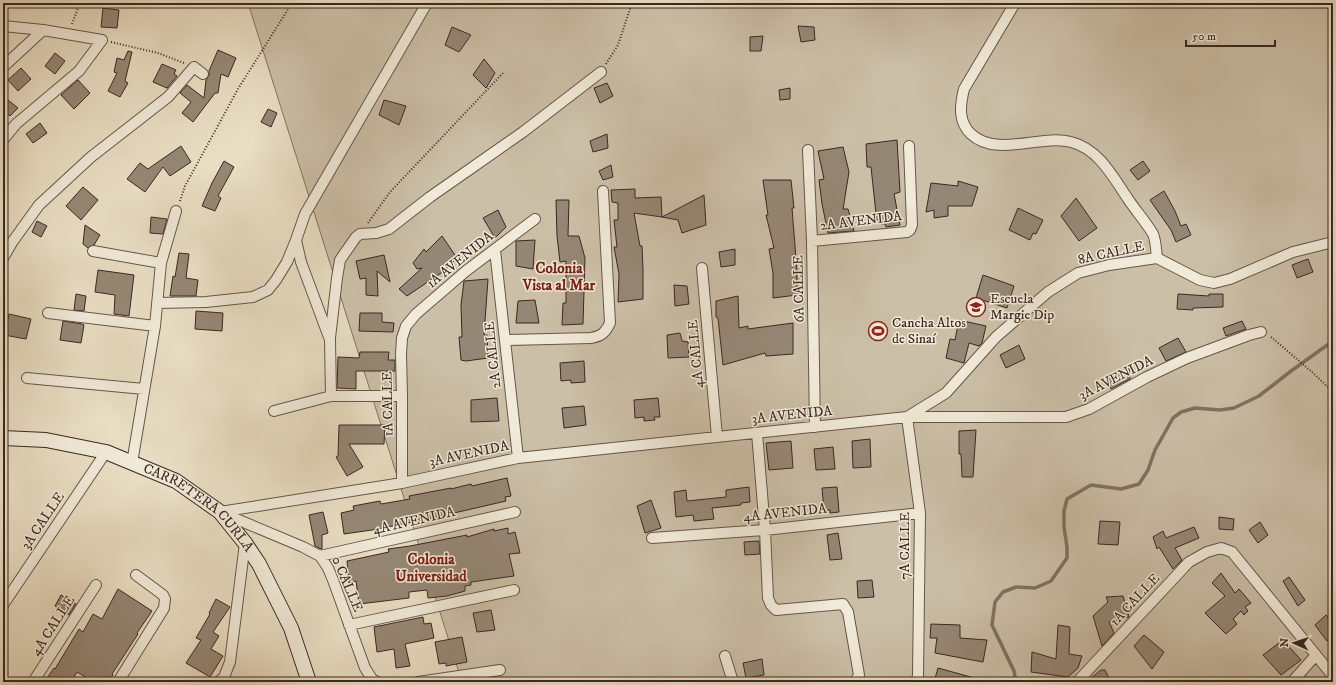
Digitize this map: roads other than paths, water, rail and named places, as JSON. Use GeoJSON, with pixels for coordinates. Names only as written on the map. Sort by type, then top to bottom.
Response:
{"type":"FeatureCollection","features":[{"type":"Feature","properties":{"kind":"main road","name":"CARRETERA CURLA"},"geometry":{"type":"LineString","coordinates":[[3,438],[46,440],[106,452],[176,481],[220,512],[245,543],[259,564],[291,628],[309,682]]}},
{"type":"Feature","properties":{"kind":"street"},"geometry":{"type":"LineString","coordinates":[[157,303],[206,302],[253,298],[268,290],[287,262],[305,214],[427,3]]}},
{"type":"Feature","properties":{"kind":"street"},"geometry":{"type":"LineString","coordinates":[[1015,3],[964,89],[960,105],[962,119],[968,131],[977,139],[988,144],[1002,145],[1058,140],[1072,142],[1086,148],[1106,166],[1153,235],[1157,258],[1200,280],[1214,283],[1230,279],[1293,252],[1333,242]]}},
{"type":"Feature","properties":{"kind":"street"},"geometry":{"type":"LineString","coordinates":[[3,26],[43,30],[102,40],[79,71],[16,124],[3,140]]}},
{"type":"Feature","properties":{"kind":"street"},"geometry":{"type":"LineString","coordinates":[[3,67],[43,30]]}},
{"type":"Feature","properties":{"kind":"street"},"geometry":{"type":"LineString","coordinates":[[3,258],[38,204],[91,157],[168,97],[194,67],[203,74]]}},
{"type":"Feature","properties":{"kind":"street"},"geometry":{"type":"LineString","coordinates":[[331,396],[330,340],[337,278],[340,260],[356,237],[360,234],[376,233],[389,229],[430,197],[523,132],[601,72]]}},
{"type":"Feature","properties":{"kind":"street","name":"2A AVENIDA"},"geometry":{"type":"LineString","coordinates":[[812,241],[907,232],[910,230],[912,225],[910,146]]}},
{"type":"Feature","properties":{"kind":"street","name":"6A CALLE"},"geometry":{"type":"LineString","coordinates":[[808,150],[812,241],[815,427]]}},
{"type":"Feature","properties":{"kind":"street"},"geometry":{"type":"LineString","coordinates":[[506,340],[591,338],[600,337],[605,332],[610,322],[603,191]]}},
{"type":"Feature","properties":{"kind":"street"},"geometry":{"type":"LineString","coordinates":[[132,463],[155,326],[161,264],[176,211]]}},
{"type":"Feature","properties":{"kind":"street","name":"1A AVENIDA"},"geometry":{"type":"LineString","coordinates":[[406,326],[416,314],[466,271],[535,219]]}},
{"type":"Feature","properties":{"kind":"street"},"geometry":{"type":"LineString","coordinates":[[296,240],[301,262],[330,340]]}},
{"type":"Feature","properties":{"kind":"street","name":"2A CALLE"},"geometry":{"type":"LineString","coordinates":[[495,250],[518,458]]}},
{"type":"Feature","properties":{"kind":"street"},"geometry":{"type":"LineString","coordinates":[[93,251],[161,264]]}},
{"type":"Feature","properties":{"kind":"street","name":"8A CALLE"},"geometry":{"type":"LineString","coordinates":[[907,417],[946,393],[996,337],[1048,292],[1078,273],[1109,265],[1157,258]]}},
{"type":"Feature","properties":{"kind":"street","name":"4A CALLE"},"geometry":{"type":"LineString","coordinates":[[702,268],[717,437]]}},
{"type":"Feature","properties":{"kind":"street"},"geometry":{"type":"LineString","coordinates":[[48,313],[155,326]]}},
{"type":"Feature","properties":{"kind":"street","name":"1A CALLE"},"geometry":{"type":"LineString","coordinates":[[402,483],[401,354],[402,338],[406,326]]}},
{"type":"Feature","properties":{"kind":"street","name":"3A AVENIDA"},"geometry":{"type":"LineString","coordinates":[[220,512],[402,483],[518,458],[907,417],[1066,417],[1089,409],[1147,377],[1187,358],[1261,332]]}},
{"type":"Feature","properties":{"kind":"street"},"geometry":{"type":"LineString","coordinates":[[27,378],[144,389]]}},
{"type":"Feature","properties":{"kind":"street"},"geometry":{"type":"LineString","coordinates":[[274,411],[331,396],[402,396]]}},
{"type":"Feature","properties":{"kind":"street","name":"7A CALLE"},"geometry":{"type":"LineString","coordinates":[[907,417],[920,513],[917,679]]}},
{"type":"Feature","properties":{"kind":"street"},"geometry":{"type":"LineString","coordinates":[[757,433],[765,530],[768,598],[771,605],[776,610],[843,604],[848,612],[859,675],[856,682]]}},
{"type":"Feature","properties":{"kind":"street","name":"3A CALLE"},"geometry":{"type":"LineString","coordinates":[[3,605],[106,452]]}},
{"type":"Feature","properties":{"kind":"street","name":"0 CALLE"},"geometry":{"type":"LineString","coordinates":[[220,512],[303,547],[320,556],[328,568],[365,668],[375,680]]}},
{"type":"Feature","properties":{"kind":"street","name":"4A AVENIDA"},"geometry":{"type":"LineString","coordinates":[[320,556],[515,512]]}},
{"type":"Feature","properties":{"kind":"street","name":"4A AVENIDA"},"geometry":{"type":"LineString","coordinates":[[652,538],[765,530],[920,513]]}},
{"type":"Feature","properties":{"kind":"street"},"geometry":{"type":"LineString","coordinates":[[218,682],[224,677],[230,662],[245,543]]}},
{"type":"Feature","properties":{"kind":"street","name":"1A CALLE"},"geometry":{"type":"LineString","coordinates":[[1077,682],[1189,562],[1208,552],[1221,548],[1232,552],[1316,655]]}},
{"type":"Feature","properties":{"kind":"street"},"geometry":{"type":"LineString","coordinates":[[118,682],[164,608],[165,599],[163,595],[136,575]]}},
{"type":"Feature","properties":{"kind":"street","name":"4A CALLE"},"geometry":{"type":"LineString","coordinates":[[33,682],[96,585]]}},
{"type":"Feature","properties":{"kind":"street"},"geometry":{"type":"LineString","coordinates":[[349,624],[514,590]]}},
{"type":"Feature","properties":{"kind":"street"},"geometry":{"type":"LineString","coordinates":[[1292,682],[1316,655],[1333,676]]}},
{"type":"Feature","properties":{"kind":"street"},"geometry":{"type":"LineString","coordinates":[[726,656],[733,682]]}},
{"type":"Feature","properties":{"kind":"street"},"geometry":{"type":"LineString","coordinates":[[418,682],[463,679],[500,670]]}},
{"type":"Feature","properties":{"kind":"waterway"},"geometry":{"type":"LineString","coordinates":[[1016,682],[1014,671],[992,625],[995,602],[1003,592],[1016,587],[1035,588],[1051,581],[1067,558],[1064,527],[1064,511],[1067,499],[1091,485],[1121,489],[1139,484],[1148,470],[1155,450],[1173,418],[1181,412],[1195,408],[1220,410],[1234,408],[1259,396],[1333,341]]}},
{"type":"Feature","properties":{"kind":"place","name":"Escuela Margie Dip"},"geometry":{"type":"Point","coordinates":[976,307]}},
{"type":"Feature","properties":{"kind":"place","name":"Cancha Altos de Sinaí"},"geometry":{"type":"Point","coordinates":[878,331]}},
{"type":"Feature","properties":{"kind":"district","name":"Colonia Vista al Mar"},"geometry":{"type":"Point","coordinates":[559,276]}},
{"type":"Feature","properties":{"kind":"district","name":"Colonia Universidad"},"geometry":{"type":"Point","coordinates":[431,568]}}]}
